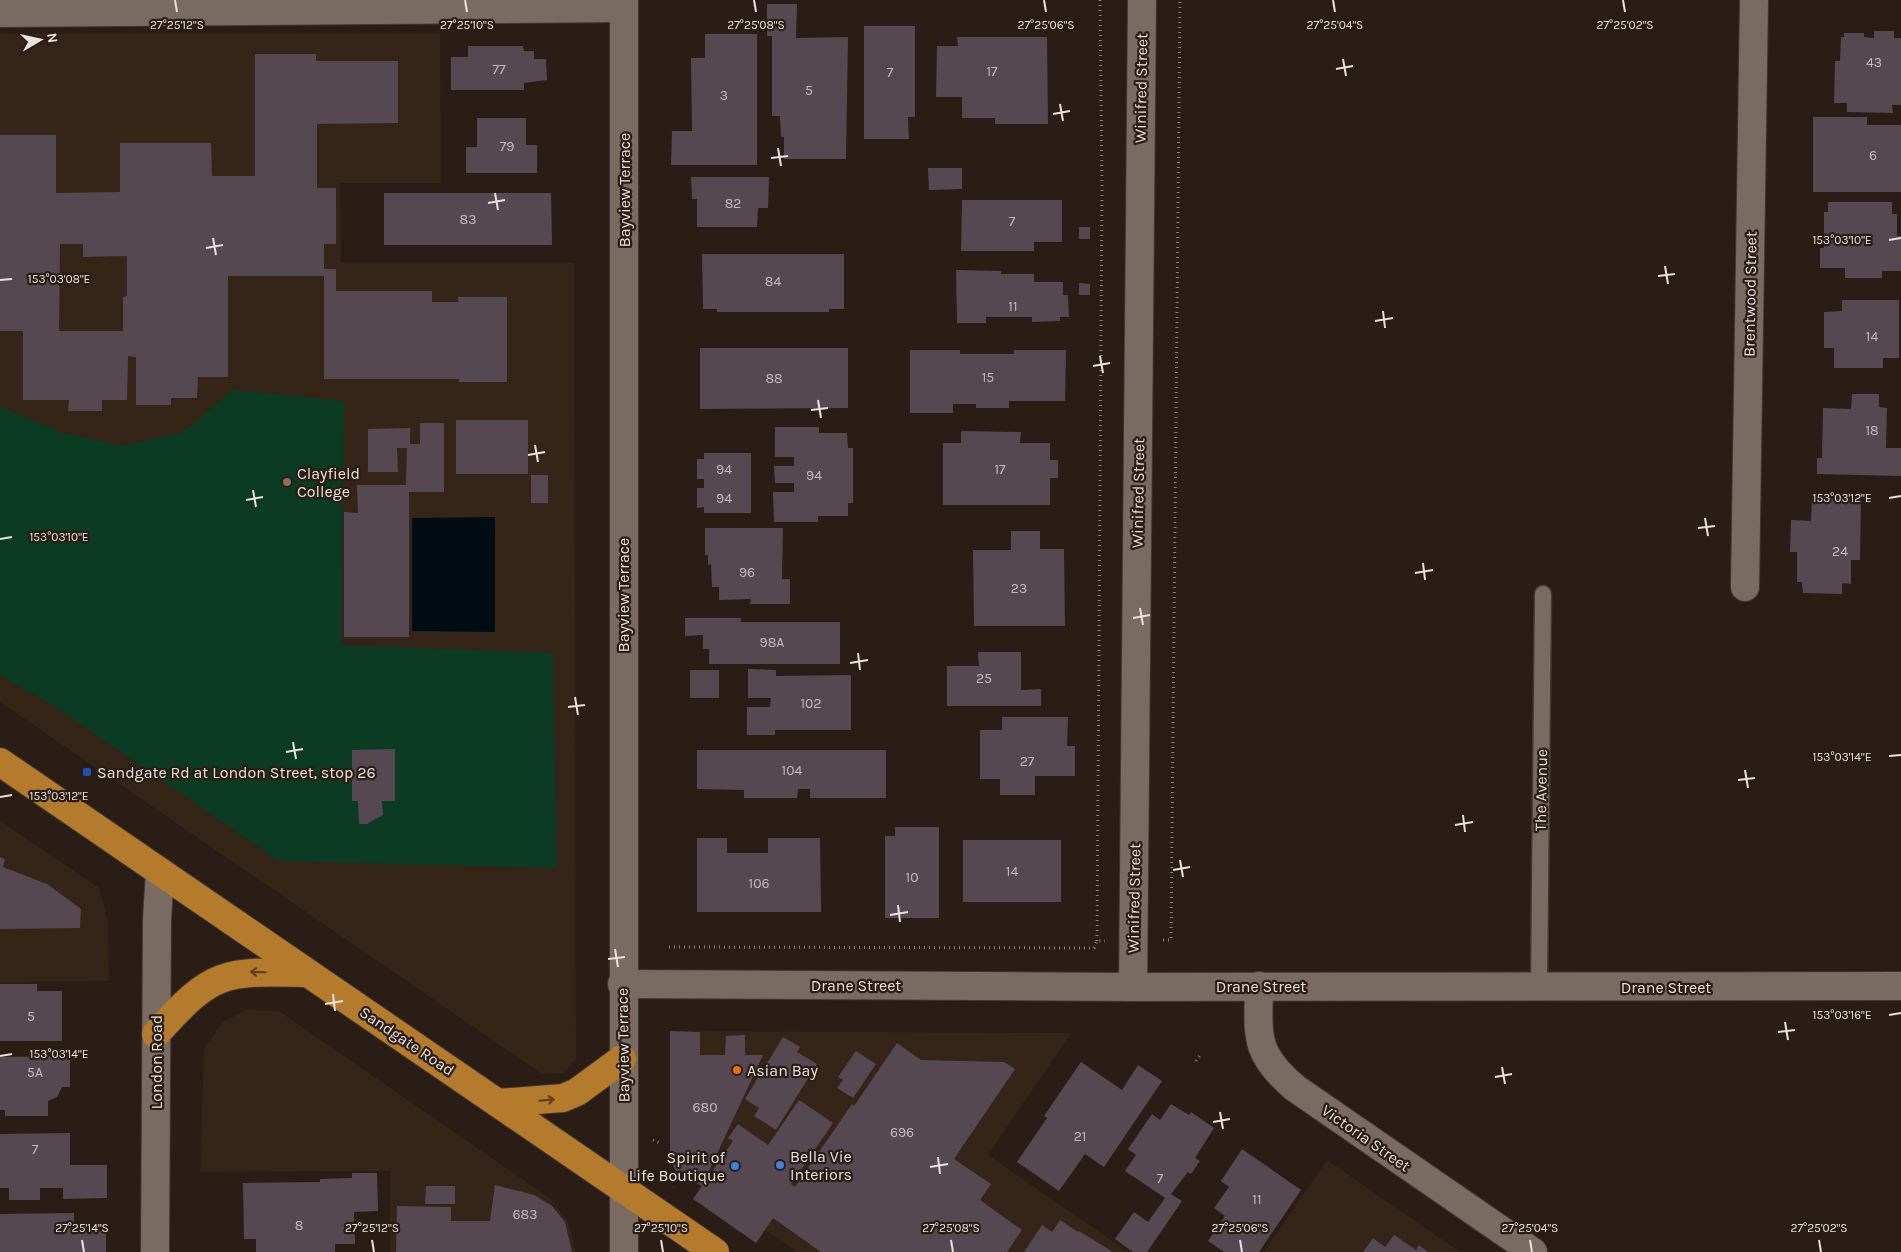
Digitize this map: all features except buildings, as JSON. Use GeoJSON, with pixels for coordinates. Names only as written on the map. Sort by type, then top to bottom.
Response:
{"type":"FeatureCollection","features":[{"type":"Feature","properties":{"kind":"highway","name":"Sandgate Road"},"geometry":{"type":"LineString","coordinates":[[0,762],[715,1252]]}},
{"type":"Feature","properties":{"kind":"highway"},"geometry":{"type":"LineString","coordinates":[[156,1034],[196,992],[228,976],[248,971],[307,973]]}},
{"type":"Feature","properties":{"kind":"highway"},"geometry":{"type":"LineString","coordinates":[[498,1103],[563,1098],[577,1092],[622,1059]]}},
{"type":"Feature","properties":{"kind":"street","name":"Winifred Street"},"geometry":{"type":"LineString","coordinates":[[1133,987],[1142,0]]}},
{"type":"Feature","properties":{"kind":"street","name":"Brentwood Street"},"geometry":{"type":"LineString","coordinates":[[1745,587],[1754,0]]}},
{"type":"Feature","properties":{"kind":"street"},"geometry":{"type":"LineString","coordinates":[[0,13],[624,4]]}},
{"type":"Feature","properties":{"kind":"street","name":"Bayview Terrace"},"geometry":{"type":"LineString","coordinates":[[624,4],[622,984],[624,1252]]}},
{"type":"Feature","properties":{"kind":"street","name":"London Road"},"geometry":{"type":"LineString","coordinates":[[155,1252],[156,1034],[160,872]]}},
{"type":"Feature","properties":{"kind":"street","name":"Drane Street"},"geometry":{"type":"LineString","coordinates":[[622,984],[1133,987],[1901,986]]}},
{"type":"Feature","properties":{"kind":"street","name":"Victoria Street"},"geometry":{"type":"LineString","coordinates":[[1259,986],[1261,1046],[1275,1071],[1295,1088],[1533,1252]]}},
{"type":"Feature","properties":{"kind":"lane","name":"The Avenue"},"geometry":{"type":"LineString","coordinates":[[1539,987],[1543,594]]}},
{"type":"Feature","properties":{"kind":"path"},"geometry":{"type":"LineString","coordinates":[[669,946],[1094,948],[1097,940],[1102,187],[1100,0]]}},
{"type":"Feature","properties":{"kind":"path"},"geometry":{"type":"LineString","coordinates":[[1154,940],[1170,940],[1180,0]]}},
{"type":"Feature","properties":{"kind":"path"},"geometry":{"type":"LineString","coordinates":[[1097,940],[1109,941]]}},
{"type":"Feature","properties":{"kind":"path"},"geometry":{"type":"LineString","coordinates":[[1196,1061],[1201,1054]]}},
{"type":"Feature","properties":{"kind":"path"},"geometry":{"type":"LineString","coordinates":[[653,1140],[662,1144]]}},
{"type":"Feature","properties":{"kind":"path"},"geometry":{"type":"LineString","coordinates":[[674,1177],[674,1188]]}},
{"type":"Feature","properties":{"kind":"shaded area","name":"Clayfield College"},"geometry":{"type":"Polygon","coordinates":[[[0,34],[440,34],[441,183],[340,183],[341,263],[574,263],[576,1059],[564,1073],[542,1074],[0,702],[0,34]]]}},
{"type":"Feature","properties":{"kind":"shaded area"},"geometry":{"type":"Polygon","coordinates":[[[495,517],[495,632],[412,631],[412,518],[495,517]]]}},
{"type":"Feature","properties":{"kind":"shaded area"},"geometry":{"type":"Polygon","coordinates":[[[0,821],[99,888],[108,922],[109,981],[0,982],[0,821]]]}},
{"type":"Feature","properties":{"kind":"shaded area"},"geometry":{"type":"Polygon","coordinates":[[[247,1010],[279,1011],[551,1199],[569,1224],[576,1252],[390,1252],[390,1171],[200,1172],[204,1048],[224,1021],[247,1010]]]}},
{"type":"Feature","properties":{"kind":"shaded area"},"geometry":{"type":"Polygon","coordinates":[[[670,1031],[1071,1033],[988,1155],[1128,1252],[798,1252],[675,1170],[670,1158],[670,1031]]]}},
{"type":"Feature","properties":{"kind":"shaded area"},"geometry":{"type":"Polygon","coordinates":[[[1327,1160],[1460,1252],[1264,1252],[1327,1160]]]}},
{"type":"Feature","properties":{"kind":"green space"},"geometry":{"type":"Polygon","coordinates":[[[233,390],[344,401],[341,645],[553,653],[557,868],[279,861],[57,708],[0,675],[0,406],[59,432],[123,446],[183,432],[233,390]]]}},
{"type":"Feature","properties":{"kind":"place","name":"Clayfield College"},"geometry":{"type":"Point","coordinates":[287,482]}},
{"type":"Feature","properties":{"kind":"place","name":"Sandgate Rd at London Street, stop 26"},"geometry":{"type":"Point","coordinates":[87,772]}},
{"type":"Feature","properties":{"kind":"place","name":"Asian Bay"},"geometry":{"type":"Point","coordinates":[737,1070]}},
{"type":"Feature","properties":{"kind":"place","name":"Bella Vie Interiors"},"geometry":{"type":"Point","coordinates":[780,1165]}},
{"type":"Feature","properties":{"kind":"place","name":"Spirit of Life Boutique"},"geometry":{"type":"Point","coordinates":[735,1166]}}]}
